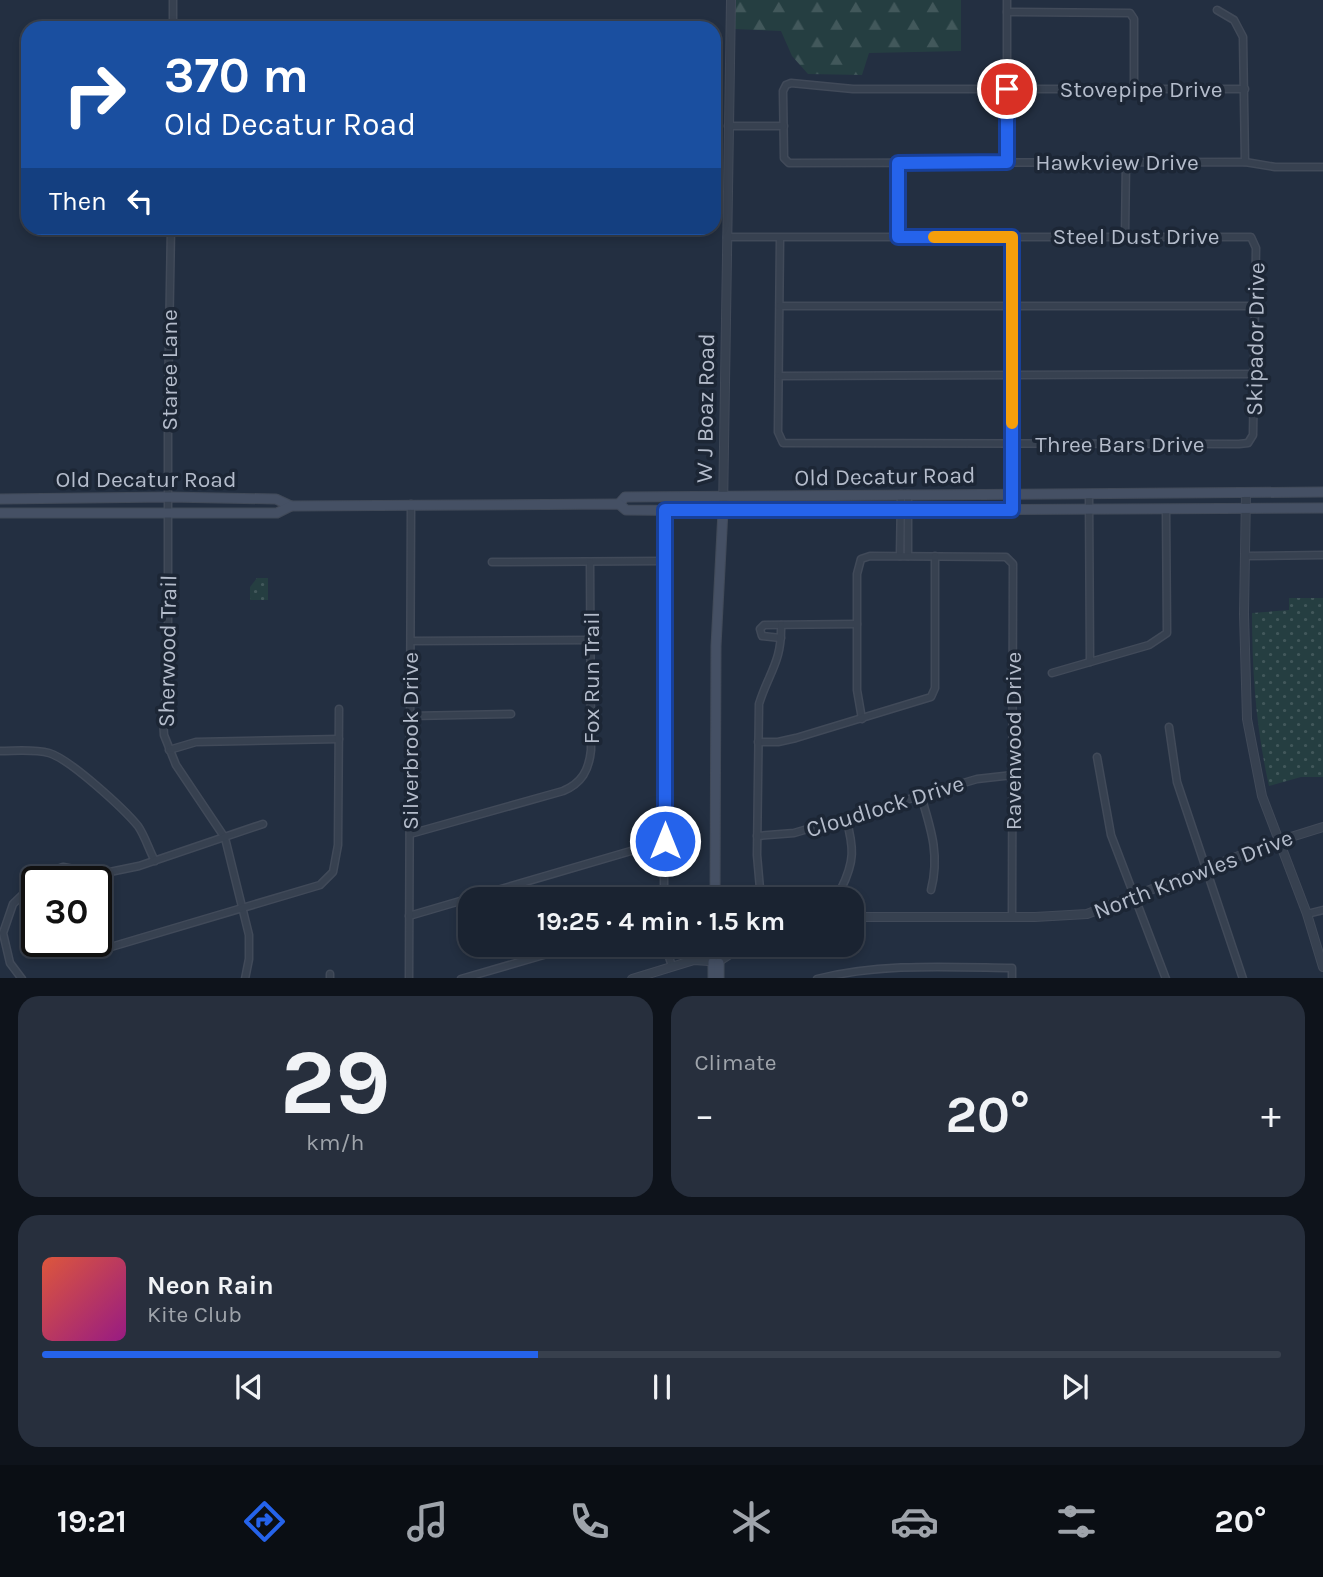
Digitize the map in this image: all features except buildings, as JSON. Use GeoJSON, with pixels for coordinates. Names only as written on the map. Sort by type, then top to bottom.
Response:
{"type":"FeatureCollection","features":[{"type":"Feature","properties":{"kind":"main road","name":"Old Decatur Road"},"geometry":{"type":"LineString","coordinates":[[618,504],[625,497],[1323,492]]}},
{"type":"Feature","properties":{"kind":"main road","name":"Old Decatur Road"},"geometry":{"type":"LineString","coordinates":[[0,499],[275,499],[291,506],[618,504],[626,510],[723,511],[1323,508]]}},
{"type":"Feature","properties":{"kind":"main road"},"geometry":{"type":"LineString","coordinates":[[74,499],[74,513]]}},
{"type":"Feature","properties":{"kind":"main road","name":"Old Decatur Road"},"geometry":{"type":"LineString","coordinates":[[0,513],[277,513],[291,506]]}},
{"type":"Feature","properties":{"kind":"main road","name":"W J Boaz Road"},"geometry":{"type":"LineString","coordinates":[[715,887],[716,646],[723,511]]}},
{"type":"Feature","properties":{"kind":"main road"},"geometry":{"type":"LineString","coordinates":[[713,978],[717,960]]}},
{"type":"Feature","properties":{"kind":"main road"},"geometry":{"type":"LineString","coordinates":[[717,960],[719,978]]}},
{"type":"Feature","properties":{"kind":"street"},"geometry":{"type":"LineString","coordinates":[[173,0],[173,21]]}},
{"type":"Feature","properties":{"kind":"street","name":"W J Boaz Road"},"geometry":{"type":"LineString","coordinates":[[723,511],[731,0]]}},
{"type":"Feature","properties":{"kind":"street"},"geometry":{"type":"LineString","coordinates":[[1007,0],[1007,162]]}},
{"type":"Feature","properties":{"kind":"street"},"geometry":{"type":"LineString","coordinates":[[1217,10],[1234,20],[1241,31],[1245,49],[1245,162]]}},
{"type":"Feature","properties":{"kind":"street"},"geometry":{"type":"LineString","coordinates":[[1007,12],[1132,15],[1134,89]]}},
{"type":"Feature","properties":{"kind":"street","name":"Stovepipe Drive"},"geometry":{"type":"LineString","coordinates":[[784,126],[783,91],[786,85],[807,84],[853,89],[1245,89]]}},
{"type":"Feature","properties":{"kind":"street"},"geometry":{"type":"LineString","coordinates":[[728,126],[784,126]]}},
{"type":"Feature","properties":{"kind":"street","name":"Hawkview Drive"},"geometry":{"type":"LineString","coordinates":[[784,126],[785,160],[789,163],[1245,162],[1275,167],[1323,167]]}},
{"type":"Feature","properties":{"kind":"street"},"geometry":{"type":"LineString","coordinates":[[1125,236],[1126,162]]}},
{"type":"Feature","properties":{"kind":"street"},"geometry":{"type":"LineString","coordinates":[[898,163],[898,237]]}},
{"type":"Feature","properties":{"kind":"street","name":"Staree Lane"},"geometry":{"type":"LineString","coordinates":[[169,513],[171,235]]}},
{"type":"Feature","properties":{"kind":"street","name":"Steel Dust Drive"},"geometry":{"type":"LineString","coordinates":[[727,237],[1251,237]]}},
{"type":"Feature","properties":{"kind":"street"},"geometry":{"type":"LineString","coordinates":[[1012,237],[1012,510]]}},
{"type":"Feature","properties":{"kind":"street","name":"Skipador Drive"},"geometry":{"type":"LineString","coordinates":[[1250,441],[1254,429],[1256,306],[1256,248],[1251,237]]}},
{"type":"Feature","properties":{"kind":"street"},"geometry":{"type":"LineString","coordinates":[[780,238],[779,376],[1255,374]]}},
{"type":"Feature","properties":{"kind":"street"},"geometry":{"type":"LineString","coordinates":[[780,306],[1256,306]]}},
{"type":"Feature","properties":{"kind":"street","name":"Three Bars Drive"},"geometry":{"type":"LineString","coordinates":[[779,376],[778,432],[781,442],[792,444],[1239,444],[1250,441]]}},
{"type":"Feature","properties":{"kind":"street"},"geometry":{"type":"LineString","coordinates":[[1246,493],[1247,719],[1262,796],[1307,914],[1323,967]]}},
{"type":"Feature","properties":{"kind":"street"},"geometry":{"type":"LineString","coordinates":[[904,494],[904,556]]}},
{"type":"Feature","properties":{"kind":"street"},"geometry":{"type":"LineString","coordinates":[[1089,494],[1090,662]]}},
{"type":"Feature","properties":{"kind":"street","name":"Silverbrook Drive"},"geometry":{"type":"LineString","coordinates":[[409,978],[411,504]]}},
{"type":"Feature","properties":{"kind":"street"},"geometry":{"type":"LineString","coordinates":[[1052,673],[1149,645],[1167,633],[1166,509]]}},
{"type":"Feature","properties":{"kind":"street"},"geometry":{"type":"LineString","coordinates":[[664,887],[665,510]]}},
{"type":"Feature","properties":{"kind":"street","name":"Sherwood Trail"},"geometry":{"type":"LineString","coordinates":[[169,513],[169,680],[163,719],[169,750],[176,765],[225,838],[249,934],[249,960],[245,978]]}},
{"type":"Feature","properties":{"kind":"street"},"geometry":{"type":"LineString","coordinates":[[1245,556],[1323,555]]}},
{"type":"Feature","properties":{"kind":"street"},"geometry":{"type":"LineString","coordinates":[[758,743],[789,740],[862,719],[928,699],[935,692],[935,556],[870,556],[861,559],[858,567],[857,624],[858,698],[862,719]]}},
{"type":"Feature","properties":{"kind":"street","name":"Ravenwood Drive"},"geometry":{"type":"LineString","coordinates":[[935,556],[1006,557],[1013,564],[1012,917]]}},
{"type":"Feature","properties":{"kind":"street"},"geometry":{"type":"LineString","coordinates":[[492,562],[665,561]]}},
{"type":"Feature","properties":{"kind":"street","name":"Fox Run Trail"},"geometry":{"type":"LineString","coordinates":[[410,834],[563,791],[584,777],[591,750],[590,562]]}},
{"type":"Feature","properties":{"kind":"street"},"geometry":{"type":"LineString","coordinates":[[781,638],[762,636],[760,632],[764,625],[857,624]]}},
{"type":"Feature","properties":{"kind":"street"},"geometry":{"type":"LineString","coordinates":[[760,887],[758,704],[777,663],[781,625]]}},
{"type":"Feature","properties":{"kind":"street"},"geometry":{"type":"LineString","coordinates":[[411,641],[591,639]]}},
{"type":"Feature","properties":{"kind":"street"},"geometry":{"type":"LineString","coordinates":[[112,946],[320,885],[333,872],[338,845],[339,709]]}},
{"type":"Feature","properties":{"kind":"street"},"geometry":{"type":"LineString","coordinates":[[410,716],[511,714]]}},
{"type":"Feature","properties":{"kind":"street"},"geometry":{"type":"LineString","coordinates":[[1169,727],[1177,782],[1243,978]]}},
{"type":"Feature","properties":{"kind":"street"},"geometry":{"type":"LineString","coordinates":[[169,750],[196,741],[339,739]]}},
{"type":"Feature","properties":{"kind":"street"},"geometry":{"type":"LineString","coordinates":[[0,751],[39,751],[54,754],[67,762],[138,827],[155,861]]}},
{"type":"Feature","properties":{"kind":"street"},"geometry":{"type":"LineString","coordinates":[[1097,757],[1111,835],[1166,977],[1157,978]]}},
{"type":"Feature","properties":{"kind":"street","name":"Cloudlock Drive"},"geometry":{"type":"LineString","coordinates":[[758,836],[794,834],[977,779],[1013,775]]}},
{"type":"Feature","properties":{"kind":"street"},"geometry":{"type":"LineString","coordinates":[[920,796],[935,839],[935,875],[931,890]]}},
{"type":"Feature","properties":{"kind":"street"},"geometry":{"type":"LineString","coordinates":[[842,887],[849,873],[853,846],[846,818]]}},
{"type":"Feature","properties":{"kind":"street"},"geometry":{"type":"LineString","coordinates":[[22,978],[10,963],[3,933],[13,904],[44,874],[63,867],[100,874],[155,861],[263,824]]}},
{"type":"Feature","properties":{"kind":"street","name":"North Knowles Drive"},"geometry":{"type":"LineString","coordinates":[[864,917],[1076,916],[1135,897],[1278,841],[1323,827]]}},
{"type":"Feature","properties":{"kind":"street"},"geometry":{"type":"LineString","coordinates":[[410,916],[665,841]]}},
{"type":"Feature","properties":{"kind":"street"},"geometry":{"type":"LineString","coordinates":[[1307,914],[1323,910]]}},
{"type":"Feature","properties":{"kind":"street"},"geometry":{"type":"LineString","coordinates":[[461,978],[535,957]]}},
{"type":"Feature","properties":{"kind":"street"},"geometry":{"type":"LineString","coordinates":[[668,957],[671,967]]}},
{"type":"Feature","properties":{"kind":"street"},"geometry":{"type":"LineString","coordinates":[[694,960],[697,957]]}},
{"type":"Feature","properties":{"kind":"street"},"geometry":{"type":"LineString","coordinates":[[710,957],[717,960]]}},
{"type":"Feature","properties":{"kind":"street"},"geometry":{"type":"LineString","coordinates":[[632,978],[653,975],[694,960],[717,960],[722,957]]}},
{"type":"Feature","properties":{"kind":"street"},"geometry":{"type":"LineString","coordinates":[[817,978],[871,968],[931,967],[1012,968],[1012,978]]}},
{"type":"Feature","properties":{"kind":"green space"},"geometry":{"type":"Polygon","coordinates":[[[734,0],[961,0],[961,51],[869,53],[862,75],[808,74],[792,56],[781,31],[733,29],[734,0]]]}},
{"type":"Feature","properties":{"kind":"green space"},"geometry":{"type":"Polygon","coordinates":[[[257,578],[268,578],[268,600],[250,600],[250,587],[257,578]]]}},
{"type":"Feature","properties":{"kind":"green space"},"geometry":{"type":"Polygon","coordinates":[[[1289,598],[1323,598],[1323,777],[1301,777],[1269,786],[1256,700],[1252,613],[1289,610],[1289,598]]]}},
{"type":"Feature","properties":{"kind":"slow traffic"},"geometry":{"type":"LineString","coordinates":[[934,237],[1012,237],[1012,423]]}},
{"type":"Feature","properties":{"kind":"route"},"geometry":{"type":"LineString","coordinates":[[665,841],[665,510],[1012,510],[1012,237],[898,237],[898,163],[1007,162],[1007,89]]}}]}
